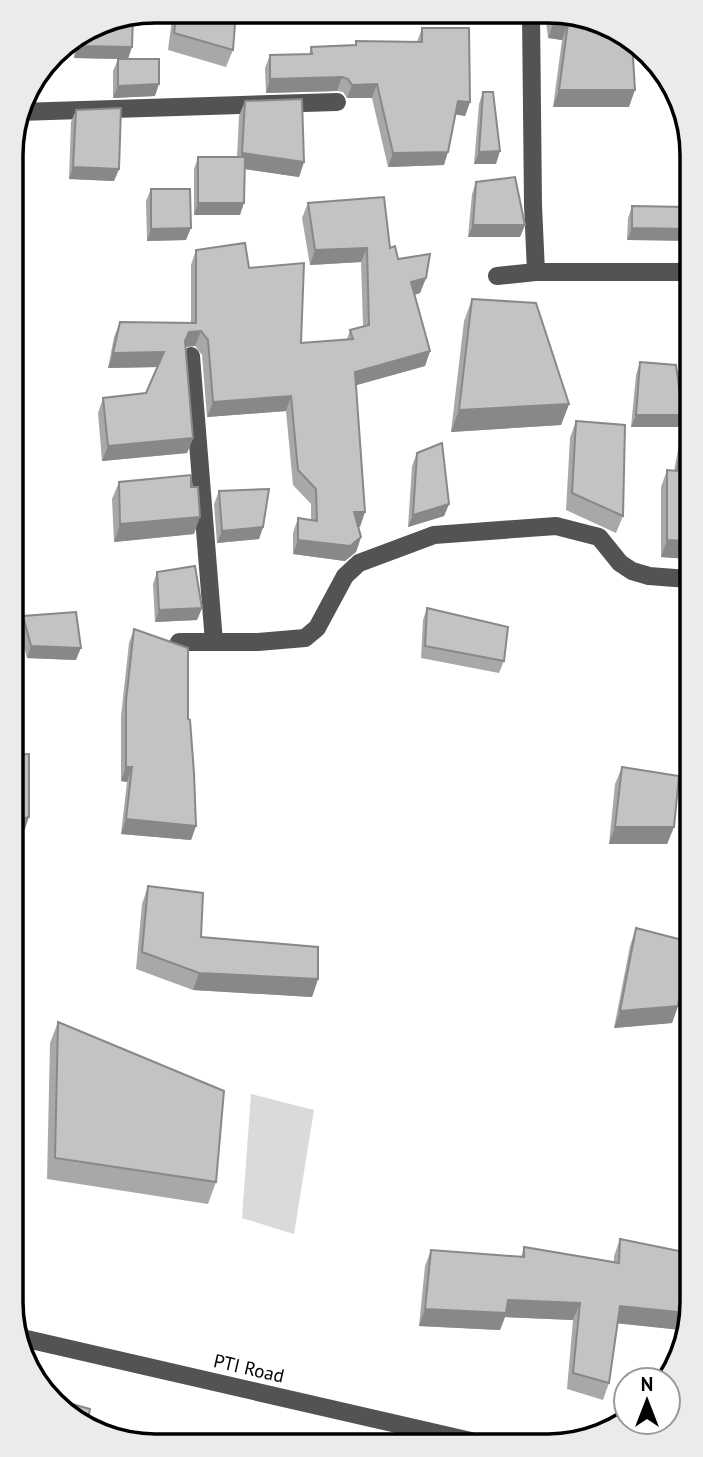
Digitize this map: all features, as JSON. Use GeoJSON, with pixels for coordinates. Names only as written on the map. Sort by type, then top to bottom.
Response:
{"type":"FeatureCollection","features":[{"type":"Feature","properties":{"kind":"street"},"geometry":{"type":"LineString","coordinates":[[531,23],[536,272]]}},
{"type":"Feature","properties":{"kind":"street"},"geometry":{"type":"LineString","coordinates":[[30,112],[337,102]]}},
{"type":"Feature","properties":{"kind":"street"},"geometry":{"type":"LineString","coordinates":[[497,276],[536,272],[680,272]]}},
{"type":"Feature","properties":{"kind":"street"},"geometry":{"type":"LineString","coordinates":[[191,356],[214,642]]}},
{"type":"Feature","properties":{"kind":"street"},"geometry":{"type":"LineString","coordinates":[[179,642],[258,642],[305,638],[317,628],[345,576],[359,563],[434,535],[556,526],[599,537],[620,563],[632,571],[649,576],[680,578]]}},
{"type":"Feature","properties":{"kind":"street","name":"PTI Road"},"geometry":{"type":"LineString","coordinates":[[28,1339],[441,1434]]}},
{"type":"Feature","properties":{"kind":"shaded area"},"geometry":{"type":"Polygon","coordinates":[[[251,1094],[314,1110],[294,1234],[242,1218],[251,1094]]]}},
{"type":"Feature","properties":{"kind":"building"},"geometry":{"type":"Polygon","coordinates":[[[175,23],[235,23],[233,50],[174,33],[175,23]]]}},
{"type":"Feature","properties":{"kind":"building"},"geometry":{"type":"Polygon","coordinates":[[[568,24],[607,36],[633,53],[635,90],[559,90],[568,24]]]}},
{"type":"Feature","properties":{"kind":"building"},"geometry":{"type":"Polygon","coordinates":[[[133,25],[132,47],[80,46],[96,36],[133,25]]]}},
{"type":"Feature","properties":{"kind":"building"},"geometry":{"type":"Polygon","coordinates":[[[422,28],[469,28],[470,102],[458,101],[448,152],[393,153],[377,84],[352,85],[348,79],[342,77],[270,79],[270,55],[312,54],[311,47],[356,45],[356,41],[422,42],[422,28]]]}},
{"type":"Feature","properties":{"kind":"building"},"geometry":{"type":"Polygon","coordinates":[[[118,59],[159,59],[159,84],[118,86],[118,59]]]}},
{"type":"Feature","properties":{"kind":"building"},"geometry":{"type":"Polygon","coordinates":[[[483,92],[493,92],[500,151],[479,152],[483,92]]]}},
{"type":"Feature","properties":{"kind":"building"},"geometry":{"type":"Polygon","coordinates":[[[302,99],[304,162],[242,153],[245,101],[302,99]]]}},
{"type":"Feature","properties":{"kind":"building"},"geometry":{"type":"Polygon","coordinates":[[[121,108],[119,169],[73,167],[76,110],[121,108]]]}},
{"type":"Feature","properties":{"kind":"building"},"geometry":{"type":"Polygon","coordinates":[[[198,157],[245,157],[244,203],[198,203],[198,157]]]}},
{"type":"Feature","properties":{"kind":"building"},"geometry":{"type":"Polygon","coordinates":[[[515,177],[525,225],[473,225],[476,182],[515,177]]]}},
{"type":"Feature","properties":{"kind":"building"},"geometry":{"type":"Polygon","coordinates":[[[151,189],[190,189],[191,228],[151,229],[151,189]]]}},
{"type":"Feature","properties":{"kind":"building"},"geometry":{"type":"Polygon","coordinates":[[[384,197],[390,248],[395,246],[398,259],[430,254],[426,278],[411,282],[430,351],[355,372],[365,512],[354,512],[361,537],[350,546],[298,540],[298,518],[317,521],[316,489],[298,470],[291,396],[213,402],[208,340],[201,331],[189,332],[185,341],[193,438],[108,446],[103,398],[146,393],[164,352],[113,353],[120,322],[196,323],[196,250],[245,243],[249,268],[304,263],[301,343],[353,339],[350,330],[369,325],[367,248],[315,250],[308,203],[384,197]]]}},
{"type":"Feature","properties":{"kind":"building"},"geometry":{"type":"Polygon","coordinates":[[[632,206],[680,207],[680,229],[632,228],[632,206]]]}},
{"type":"Feature","properties":{"kind":"building"},"geometry":{"type":"Polygon","coordinates":[[[472,299],[536,303],[569,404],[459,410],[472,299]]]}},
{"type":"Feature","properties":{"kind":"building"},"geometry":{"type":"Polygon","coordinates":[[[640,362],[676,365],[680,415],[636,415],[640,362]]]}},
{"type":"Feature","properties":{"kind":"building"},"geometry":{"type":"Polygon","coordinates":[[[576,421],[625,425],[623,516],[572,493],[576,421]]]}},
{"type":"Feature","properties":{"kind":"building"},"geometry":{"type":"Polygon","coordinates":[[[442,443],[449,504],[413,515],[417,453],[442,443]]]}},
{"type":"Feature","properties":{"kind":"building"},"geometry":{"type":"Polygon","coordinates":[[[680,455],[680,541],[667,540],[667,470],[677,471],[680,455]]]}},
{"type":"Feature","properties":{"kind":"building"},"geometry":{"type":"Polygon","coordinates":[[[191,475],[191,487],[198,487],[200,517],[120,524],[119,482],[191,475]]]}},
{"type":"Feature","properties":{"kind":"building"},"geometry":{"type":"Polygon","coordinates":[[[269,489],[263,527],[222,531],[219,491],[269,489]]]}},
{"type":"Feature","properties":{"kind":"building"},"geometry":{"type":"Polygon","coordinates":[[[195,566],[202,608],[159,610],[157,572],[195,566]]]}},
{"type":"Feature","properties":{"kind":"building"},"geometry":{"type":"Polygon","coordinates":[[[427,608],[508,627],[504,661],[425,646],[427,608]]]}},
{"type":"Feature","properties":{"kind":"building"},"geometry":{"type":"Polygon","coordinates":[[[76,612],[81,648],[31,646],[23,616],[76,612]]]}},
{"type":"Feature","properties":{"kind":"building"},"geometry":{"type":"Polygon","coordinates":[[[134,629],[188,648],[188,719],[196,826],[126,819],[132,767],[126,767],[126,701],[134,629]]]}},
{"type":"Feature","properties":{"kind":"building"},"geometry":{"type":"Polygon","coordinates":[[[23,754],[29,754],[29,817],[23,818],[23,754]]]}},
{"type":"Feature","properties":{"kind":"building"},"geometry":{"type":"Polygon","coordinates":[[[622,767],[679,776],[674,827],[615,827],[622,767]]]}},
{"type":"Feature","properties":{"kind":"building"},"geometry":{"type":"Polygon","coordinates":[[[148,886],[203,893],[201,937],[318,947],[318,979],[199,973],[142,952],[148,886]]]}},
{"type":"Feature","properties":{"kind":"building"},"geometry":{"type":"Polygon","coordinates":[[[636,928],[680,939],[678,1006],[620,1011],[636,928]]]}},
{"type":"Feature","properties":{"kind":"building"},"geometry":{"type":"Polygon","coordinates":[[[58,1022],[224,1091],[216,1182],[55,1158],[58,1022]]]}},
{"type":"Feature","properties":{"kind":"building"},"geometry":{"type":"Polygon","coordinates":[[[620,1239],[680,1251],[680,1311],[620,1306],[609,1383],[573,1373],[580,1303],[508,1300],[506,1313],[425,1309],[431,1250],[524,1257],[524,1247],[619,1263],[620,1239]]]}},
{"type":"Feature","properties":{"kind":"building"},"geometry":{"type":"Polygon","coordinates":[[[70,1403],[90,1409],[88,1416],[70,1403]]]}}]}
